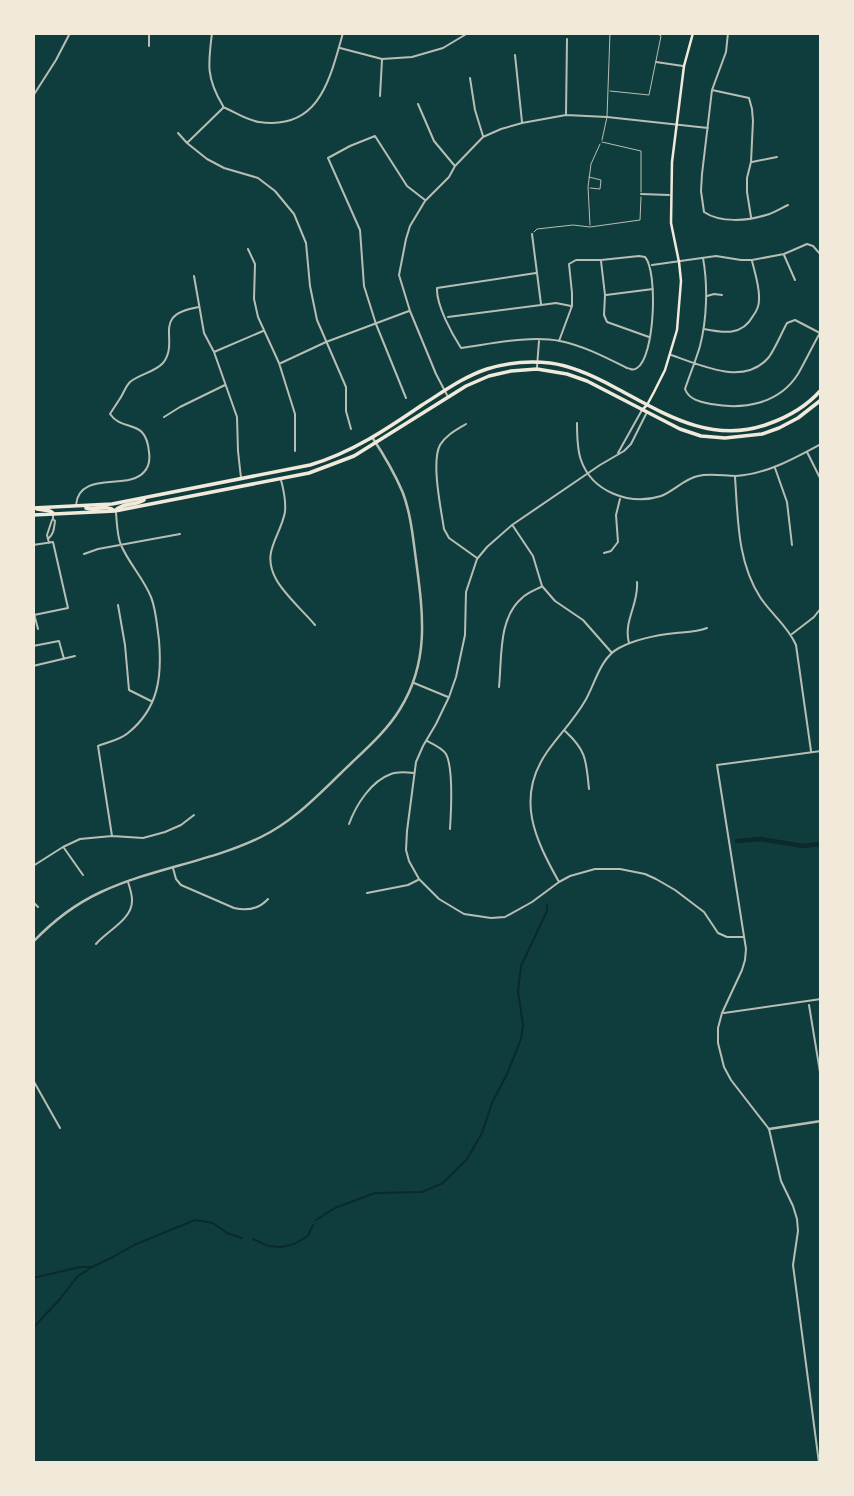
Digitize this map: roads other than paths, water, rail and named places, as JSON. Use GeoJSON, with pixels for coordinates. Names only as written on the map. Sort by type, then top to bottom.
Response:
{"type":"FeatureCollection","features":[{"type":"Feature","properties":{"kind":"main road"},"geometry":{"type":"LineString","coordinates":[[644,411],[665,370],[677,330],[680,303],[679,262],[671,223],[671,162],[684,66],[693,33]]}},
{"type":"Feature","properties":{"kind":"main road"},"geometry":{"type":"LineString","coordinates":[[34,508],[83,507],[145,498],[297,469],[324,461],[372,438],[463,380],[487,369],[510,364],[560,365],[590,374],[683,422],[702,429],[725,431],[760,427],[794,412],[821,390]]}},
{"type":"Feature","properties":{"kind":"main road"},"geometry":{"type":"LineString","coordinates":[[33,515],[53,517],[115,510],[281,479],[325,468],[354,456],[466,386],[489,376],[511,371],[537,369],[559,372],[587,381],[680,429],[701,436],[725,438],[762,434],[798,418],[821,400]]}},
{"type":"Feature","properties":{"kind":"main road"},"geometry":{"type":"LineString","coordinates":[[115,510],[120,506],[141,502],[145,498]]}},
{"type":"Feature","properties":{"kind":"main road"},"geometry":{"type":"LineString","coordinates":[[83,507],[115,510]]}},
{"type":"Feature","properties":{"kind":"main road"},"geometry":{"type":"LineString","coordinates":[[34,508],[50,511],[53,517]]}},
{"type":"Feature","properties":{"kind":"street"},"geometry":{"type":"LineString","coordinates":[[33,96],[70,33]]}},
{"type":"Feature","properties":{"kind":"street"},"geometry":{"type":"LineString","coordinates":[[149,33],[149,46]]}},
{"type":"Feature","properties":{"kind":"street"},"geometry":{"type":"LineString","coordinates":[[212,33],[208,58],[213,90],[223,107],[259,122],[286,121],[308,111],[318,102],[327,85],[343,33]]}},
{"type":"Feature","properties":{"kind":"street"},"geometry":{"type":"LineString","coordinates":[[339,48],[382,59],[412,57],[443,48],[468,33]]}},
{"type":"Feature","properties":{"kind":"street"},"geometry":{"type":"LineString","coordinates":[[728,33],[726,52],[712,90],[702,183],[704,212],[711,217],[728,220],[766,215],[788,205]]}},
{"type":"Feature","properties":{"kind":"street"},"geometry":{"type":"LineString","coordinates":[[566,115],[567,38]]}},
{"type":"Feature","properties":{"kind":"street"},"geometry":{"type":"LineString","coordinates":[[515,55],[522,123]]}},
{"type":"Feature","properties":{"kind":"street"},"geometry":{"type":"LineString","coordinates":[[380,96],[382,59]]}},
{"type":"Feature","properties":{"kind":"street"},"geometry":{"type":"LineString","coordinates":[[656,62],[684,66]]}},
{"type":"Feature","properties":{"kind":"street"},"geometry":{"type":"LineString","coordinates":[[470,78],[483,137]]}},
{"type":"Feature","properties":{"kind":"street"},"geometry":{"type":"LineString","coordinates":[[712,90],[749,98],[754,121],[747,178],[751,218]]}},
{"type":"Feature","properties":{"kind":"street"},"geometry":{"type":"LineString","coordinates":[[418,104],[434,141],[455,166]]}},
{"type":"Feature","properties":{"kind":"street"},"geometry":{"type":"LineString","coordinates":[[187,143],[223,107]]}},
{"type":"Feature","properties":{"kind":"street"},"geometry":{"type":"LineString","coordinates":[[449,397],[436,374],[410,311],[399,275],[410,226],[425,201],[449,177],[455,166],[483,137],[522,123],[566,115],[708,128]]}},
{"type":"Feature","properties":{"kind":"street"},"geometry":{"type":"LineString","coordinates":[[178,133],[207,159],[224,168],[258,178],[275,191],[294,214],[306,243],[317,320],[346,387],[346,411],[351,429]]}},
{"type":"Feature","properties":{"kind":"street"},"geometry":{"type":"LineString","coordinates":[[406,398],[376,324],[364,286],[360,230],[328,158],[375,136],[407,186],[425,201]]}},
{"type":"Feature","properties":{"kind":"street"},"geometry":{"type":"LineString","coordinates":[[751,162],[777,157]]}},
{"type":"Feature","properties":{"kind":"street"},"geometry":{"type":"LineString","coordinates":[[641,194],[670,195]]}},
{"type":"Feature","properties":{"kind":"street"},"geometry":{"type":"LineString","coordinates":[[532,234],[541,305]]}},
{"type":"Feature","properties":{"kind":"street"},"geometry":{"type":"LineString","coordinates":[[651,265],[716,256],[752,260],[784,254],[807,244],[813,246],[821,255]]}},
{"type":"Feature","properties":{"kind":"street"},"geometry":{"type":"LineString","coordinates":[[248,249],[255,264],[254,299],[258,317],[279,363],[295,414],[295,451]]}},
{"type":"Feature","properties":{"kind":"street"},"geometry":{"type":"LineString","coordinates":[[784,254],[795,280]]}},
{"type":"Feature","properties":{"kind":"street"},"geometry":{"type":"LineString","coordinates":[[536,273],[437,288],[441,309],[461,348],[496,343],[559,341],[596,352],[627,368],[636,369],[645,356],[650,337],[653,312],[651,265],[645,257],[639,256],[576,260],[569,264],[572,306],[559,341]]}},
{"type":"Feature","properties":{"kind":"street"},"geometry":{"type":"LineString","coordinates":[[670,355],[694,363],[721,371],[745,372],[758,367],[769,356],[787,323],[795,320],[820,332],[796,376],[771,399],[740,406],[717,405],[687,394],[685,388],[694,363],[699,347],[703,329],[706,297],[703,258]]}},
{"type":"Feature","properties":{"kind":"street"},"geometry":{"type":"LineString","coordinates":[[601,260],[604,315],[607,322],[650,337]]}},
{"type":"Feature","properties":{"kind":"street"},"geometry":{"type":"LineString","coordinates":[[703,329],[734,333],[752,319],[759,300],[752,260]]}},
{"type":"Feature","properties":{"kind":"street"},"geometry":{"type":"LineString","coordinates":[[194,276],[204,332],[237,417],[242,479]]}},
{"type":"Feature","properties":{"kind":"street"},"geometry":{"type":"LineString","coordinates":[[605,295],[653,289]]}},
{"type":"Feature","properties":{"kind":"street"},"geometry":{"type":"LineString","coordinates":[[706,297],[722,295]]}},
{"type":"Feature","properties":{"kind":"street"},"geometry":{"type":"LineString","coordinates":[[446,317],[556,303],[572,306]]}},
{"type":"Feature","properties":{"kind":"street"},"geometry":{"type":"LineString","coordinates":[[76,507],[76,498],[90,485],[129,480],[144,473],[149,460],[143,433],[135,426],[114,420],[110,414],[131,382],[163,362],[167,354],[169,328],[174,317],[181,311],[199,307]]}},
{"type":"Feature","properties":{"kind":"street"},"geometry":{"type":"LineString","coordinates":[[279,363],[326,342],[410,311]]}},
{"type":"Feature","properties":{"kind":"street"},"geometry":{"type":"LineString","coordinates":[[214,352],[264,330]]}},
{"type":"Feature","properties":{"kind":"street"},"geometry":{"type":"LineString","coordinates":[[537,369],[539,340]]}},
{"type":"Feature","properties":{"kind":"street"},"geometry":{"type":"LineString","coordinates":[[164,418],[226,384]]}},
{"type":"Feature","properties":{"kind":"street"},"geometry":{"type":"LineString","coordinates":[[617,454],[644,411]]}},
{"type":"Feature","properties":{"kind":"street"},"geometry":{"type":"LineString","coordinates":[[644,411],[631,444],[624,451],[512,525],[477,559],[466,592],[465,635],[449,697],[416,762],[406,841],[409,860],[419,879],[439,899],[464,915],[505,917],[570,876],[595,869],[633,870],[675,890],[704,912],[718,933],[727,937],[744,937]]}},
{"type":"Feature","properties":{"kind":"street"},"geometry":{"type":"LineString","coordinates":[[577,423],[581,462],[588,473],[600,487],[621,498],[635,500],[660,496],[698,475],[735,476],[774,467],[821,444]]}},
{"type":"Feature","properties":{"kind":"street"},"geometry":{"type":"LineString","coordinates":[[466,424],[439,446],[435,461],[444,529],[449,538],[477,559]]}},
{"type":"Feature","properties":{"kind":"street"},"geometry":{"type":"LineString","coordinates":[[33,942],[65,912],[102,891],[244,845],[275,830],[295,816],[390,723],[401,708],[413,682],[422,646],[423,609],[410,520],[400,485],[372,438]]}},
{"type":"Feature","properties":{"kind":"street"},"geometry":{"type":"LineString","coordinates":[[807,452],[821,480]]}},
{"type":"Feature","properties":{"kind":"street"},"geometry":{"type":"LineString","coordinates":[[774,467],[787,502],[792,545]]}},
{"type":"Feature","properties":{"kind":"street"},"geometry":{"type":"LineString","coordinates":[[735,476],[740,539],[747,571],[762,600],[792,634],[797,650],[812,752]]}},
{"type":"Feature","properties":{"kind":"street"},"geometry":{"type":"LineString","coordinates":[[281,479],[285,501],[284,514],[271,550],[271,565],[277,581],[315,625]]}},
{"type":"Feature","properties":{"kind":"street"},"geometry":{"type":"LineString","coordinates":[[604,553],[611,551],[618,542],[616,515],[621,498]]}},
{"type":"Feature","properties":{"kind":"street"},"geometry":{"type":"LineString","coordinates":[[112,836],[98,746],[128,733],[143,717],[156,694],[160,664],[152,597],[121,544],[115,510]]}},
{"type":"Feature","properties":{"kind":"street"},"geometry":{"type":"LineString","coordinates":[[34,615],[68,608],[53,542],[49,541],[47,535],[53,517]]}},
{"type":"Feature","properties":{"kind":"street"},"geometry":{"type":"LineString","coordinates":[[49,541],[55,521],[53,517]]}},
{"type":"Feature","properties":{"kind":"street"},"geometry":{"type":"LineString","coordinates":[[512,525],[533,556],[542,586],[555,601],[583,620],[612,653]]}},
{"type":"Feature","properties":{"kind":"street"},"geometry":{"type":"LineString","coordinates":[[48,531],[53,532]]}},
{"type":"Feature","properties":{"kind":"street"},"geometry":{"type":"LineString","coordinates":[[84,554],[121,544],[180,534]]}},
{"type":"Feature","properties":{"kind":"street"},"geometry":{"type":"LineString","coordinates":[[33,545],[49,541]]}},
{"type":"Feature","properties":{"kind":"street"},"geometry":{"type":"LineString","coordinates":[[629,644],[627,630],[637,595],[637,582]]}},
{"type":"Feature","properties":{"kind":"street"},"geometry":{"type":"LineString","coordinates":[[499,687],[508,616],[523,597],[542,586]]}},
{"type":"Feature","properties":{"kind":"street"},"geometry":{"type":"LineString","coordinates":[[118,605],[129,690],[152,701]]}},
{"type":"Feature","properties":{"kind":"street"},"geometry":{"type":"LineString","coordinates":[[792,634],[821,608]]}},
{"type":"Feature","properties":{"kind":"street"},"geometry":{"type":"LineString","coordinates":[[33,610],[38,629]]}},
{"type":"Feature","properties":{"kind":"street"},"geometry":{"type":"LineString","coordinates":[[559,882],[535,836],[531,819],[531,790],[541,761],[584,703],[612,653],[629,644],[663,635],[707,628]]}},
{"type":"Feature","properties":{"kind":"street"},"geometry":{"type":"LineString","coordinates":[[33,646],[59,641],[64,659]]}},
{"type":"Feature","properties":{"kind":"street"},"geometry":{"type":"LineString","coordinates":[[33,666],[75,656]]}},
{"type":"Feature","properties":{"kind":"street"},"geometry":{"type":"LineString","coordinates":[[413,682],[449,697]]}},
{"type":"Feature","properties":{"kind":"street"},"geometry":{"type":"LineString","coordinates":[[565,731],[580,747],[584,756],[589,789]]}},
{"type":"Feature","properties":{"kind":"street"},"geometry":{"type":"LineString","coordinates":[[426,741],[442,750],[447,757],[452,794],[450,830]]}},
{"type":"Feature","properties":{"kind":"street"},"geometry":{"type":"LineString","coordinates":[[819,1463],[793,1265],[797,1219],[782,1181],[769,1129],[731,1080],[724,1067],[718,1043],[722,1013],[745,960],[744,937],[718,765],[821,751]]}},
{"type":"Feature","properties":{"kind":"street"},"geometry":{"type":"LineString","coordinates":[[349,824],[354,810],[381,779],[397,772],[415,773]]}},
{"type":"Feature","properties":{"kind":"street"},"geometry":{"type":"LineString","coordinates":[[33,866],[80,839],[112,836],[143,838],[181,825],[194,815]]}},
{"type":"Feature","properties":{"kind":"street"},"geometry":{"type":"LineString","coordinates":[[63,847],[83,875]]}},
{"type":"Feature","properties":{"kind":"street"},"geometry":{"type":"LineString","coordinates":[[172,867],[176,880],[181,884],[234,908],[254,909],[268,899]]}},
{"type":"Feature","properties":{"kind":"street"},"geometry":{"type":"LineString","coordinates":[[367,893],[408,885],[419,879]]}},
{"type":"Feature","properties":{"kind":"street"},"geometry":{"type":"LineString","coordinates":[[96,944],[129,914],[132,901],[128,881]]}},
{"type":"Feature","properties":{"kind":"street"},"geometry":{"type":"LineString","coordinates":[[33,902],[38,907]]}},
{"type":"Feature","properties":{"kind":"street"},"geometry":{"type":"LineString","coordinates":[[722,1013],[821,999]]}},
{"type":"Feature","properties":{"kind":"street"},"geometry":{"type":"LineString","coordinates":[[809,1005],[821,1078]]}},
{"type":"Feature","properties":{"kind":"street"},"geometry":{"type":"LineString","coordinates":[[33,1080],[60,1128]]}},
{"type":"Feature","properties":{"kind":"street"},"geometry":{"type":"LineString","coordinates":[[769,1129],[821,1121]]}},
{"type":"Feature","properties":{"kind":"lane"},"geometry":{"type":"LineString","coordinates":[[590,227],[589,177],[591,164],[602,142],[607,117],[610,33]]}},
{"type":"Feature","properties":{"kind":"lane"},"geometry":{"type":"LineString","coordinates":[[608,91],[649,95],[661,36],[656,33]]}},
{"type":"Feature","properties":{"kind":"lane"},"geometry":{"type":"LineString","coordinates":[[532,234],[537,229],[573,225],[590,227],[640,220],[641,151],[602,142]]}},
{"type":"Feature","properties":{"kind":"lane"},"geometry":{"type":"LineString","coordinates":[[588,187],[600,189],[601,180],[589,177]]}},
{"type":"Feature","properties":{"kind":"waterway"},"geometry":{"type":"LineString","coordinates":[[737,841],[761,839],[803,846],[821,844]]}},
{"type":"Feature","properties":{"kind":"waterway"},"geometry":{"type":"LineString","coordinates":[[316,1220],[335,1208],[375,1193],[422,1192],[443,1183],[467,1159],[482,1133],[492,1103],[521,1039],[523,1025],[518,991],[521,966],[547,911],[547,904]]}},
{"type":"Feature","properties":{"kind":"waterway"},"geometry":{"type":"LineString","coordinates":[[33,1328],[77,1277],[134,1245],[195,1220],[213,1223],[227,1233],[242,1238]]}},
{"type":"Feature","properties":{"kind":"waterway"},"geometry":{"type":"LineString","coordinates":[[253,1239],[268,1246],[294,1244],[308,1236],[313,1225]]}},
{"type":"Feature","properties":{"kind":"waterway"},"geometry":{"type":"LineString","coordinates":[[33,1278],[90,1267]]}}]}
